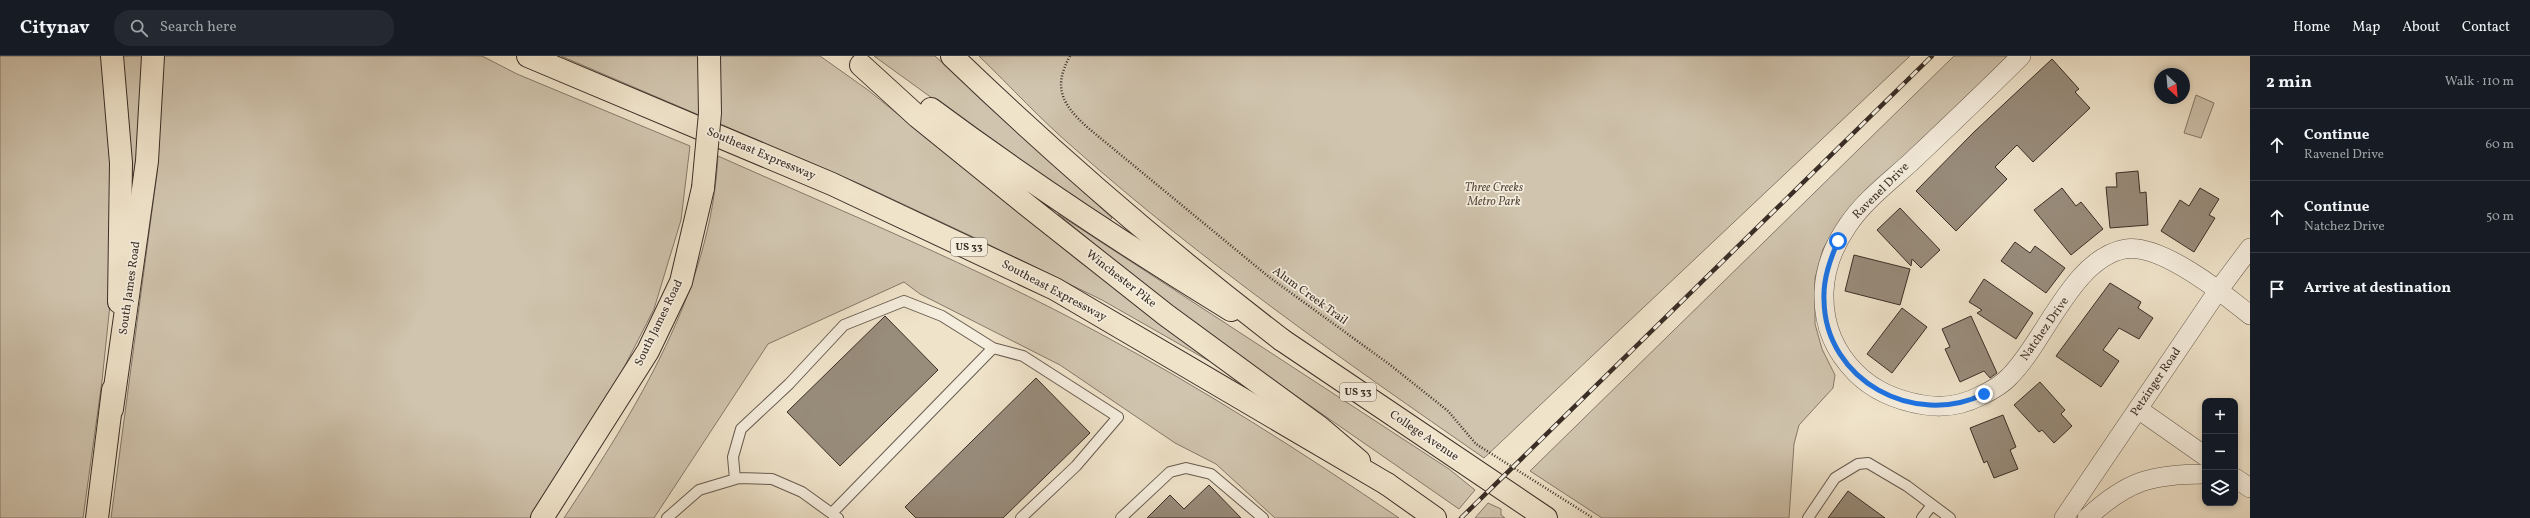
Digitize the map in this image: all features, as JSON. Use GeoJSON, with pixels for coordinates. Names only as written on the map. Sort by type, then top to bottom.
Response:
{"type":"FeatureCollection","features":[{"type":"Feature","properties":{"kind":"main road"},"geometry":{"type":"LineString","coordinates":[[112,56],[121,171],[120,292],[112,409]]}},
{"type":"Feature","properties":{"kind":"main road","name":"South James Road"},"geometry":{"type":"LineString","coordinates":[[97,518],[147,161],[153,56]]}},
{"type":"Feature","properties":{"kind":"main road","name":"Southeast Expressway"},"geometry":{"type":"LineString","coordinates":[[528,56],[832,184],[1055,289],[1387,484]]}},
{"type":"Feature","properties":{"kind":"main road","name":"South James Road"},"geometry":{"type":"LineString","coordinates":[[542,518],[648,351],[680,282],[703,188],[710,113],[709,56]]}},
{"type":"Feature","properties":{"kind":"main road","name":"US 33"},"geometry":{"type":"LineString","coordinates":[[952,56],[1095,189],[1208,283],[1282,340]]}},
{"type":"Feature","properties":{"kind":"main road","name":"Winchester Pike"},"geometry":{"type":"LineString","coordinates":[[855,60],[918,118],[1028,206],[1166,315],[1319,427],[1387,484]]}},
{"type":"Feature","properties":{"kind":"main road","name":"Winchester Pike"},"geometry":{"type":"LineString","coordinates":[[855,60],[926,106],[1000,160],[1160,266],[1282,340]]}},
{"type":"Feature","properties":{"kind":"main road","name":"College Avenue"},"geometry":{"type":"LineString","coordinates":[[1282,340],[1546,518]]}},
{"type":"Feature","properties":{"kind":"main road","name":"US 33"},"geometry":{"type":"LineString","coordinates":[[1387,484],[1434,518]]}},
{"type":"Feature","properties":{"kind":"street","name":"Ravenel Drive"},"geometry":{"type":"LineString","coordinates":[[1862,380],[1839,352],[1830,336],[1826,319],[1824,282],[1838,241],[1863,207],[2021,56]]}},
{"type":"Feature","properties":{"kind":"street","name":"Petzinger Road"},"geometry":{"type":"LineString","coordinates":[[2064,518],[2217,292],[2250,248]]}},
{"type":"Feature","properties":{"kind":"street","name":"Natchez Drive"},"geometry":{"type":"LineString","coordinates":[[1862,380],[1889,396],[1932,406],[1968,402],[1984,394],[2010,377],[2029,354],[2060,307],[2090,268],[2113,253],[2125,249],[2150,251],[2184,268],[2250,315]]}},
{"type":"Feature","properties":{"kind":"street"},"geometry":{"type":"LineString","coordinates":[[2138,409],[2202,454]]}},
{"type":"Feature","properties":{"kind":"street"},"geometry":{"type":"LineString","coordinates":[[2087,518],[2105,500],[2129,486],[2151,478],[2179,474],[2202,474]]}},
{"type":"Feature","properties":{"kind":"street"},"geometry":{"type":"LineString","coordinates":[[2238,480],[2250,488]]}},
{"type":"Feature","properties":{"kind":"lane"},"geometry":{"type":"LineString","coordinates":[[735,479],[733,457],[741,429],[789,384],[844,325],[904,300],[942,316],[993,348],[1023,356],[1118,417],[1076,466],[1021,518]]}},
{"type":"Feature","properties":{"kind":"lane"},"geometry":{"type":"LineString","coordinates":[[668,518],[699,490],[735,479],[772,479],[802,492],[835,516],[993,348]]}},
{"type":"Feature","properties":{"kind":"lane"},"geometry":{"type":"LineString","coordinates":[[1808,518],[1835,478],[1868,463],[1883,470],[1950,518]]}},
{"type":"Feature","properties":{"kind":"lane"},"geometry":{"type":"LineString","coordinates":[[1121,518],[1170,472],[1186,468],[1211,474],[1263,518]]}},
{"type":"Feature","properties":{"kind":"lane"},"geometry":{"type":"LineString","coordinates":[[1922,518],[1932,505]]}},
{"type":"Feature","properties":{"kind":"path","name":"Alum Creek Trail"},"geometry":{"type":"LineString","coordinates":[[1070,56],[1065,65],[1061,87],[1063,100],[1070,111],[1087,127],[1268,277],[1389,364],[1448,411],[1476,444],[1593,518]]}},
{"type":"Feature","properties":{"kind":"green space"},"geometry":{"type":"Polygon","coordinates":[[[0,56],[102,56],[110,111],[111,295],[102,381],[83,518],[0,518],[0,56]]]}},
{"type":"Feature","properties":{"kind":"green space"},"geometry":{"type":"Polygon","coordinates":[[[120,56],[144,56],[137,175],[130,176],[120,56]]]}},
{"type":"Feature","properties":{"kind":"green space"},"geometry":{"type":"Polygon","coordinates":[[[164,56],[482,56],[517,74],[690,146],[681,220],[654,309],[597,420],[533,518],[111,518],[157,173],[164,56]]]}},
{"type":"Feature","properties":{"kind":"green space"},"geometry":{"type":"Polygon","coordinates":[[[561,56],[820,56],[868,90],[1080,262],[1212,356],[1209,361],[1102,300],[860,184],[561,56]]]}},
{"type":"Feature","properties":{"kind":"green space"},"geometry":{"type":"Polygon","coordinates":[[[874,56],[935,56],[1112,218],[1109,221],[1005,151],[874,56]]]}},
{"type":"Feature","properties":{"kind":"green space","name":"Three Creeks Metro Park"},"geometry":{"type":"Polygon","coordinates":[[[979,56],[1910,56],[1484,458],[1275,310],[1173,231],[1062,138],[979,56]]]}},
{"type":"Feature","properties":{"kind":"green space"},"geometry":{"type":"Polygon","coordinates":[[[1954,56],[2008,56],[1841,218],[1823,249],[1815,278],[1815,324],[1822,349],[1835,375],[1833,388],[1799,425],[1794,444],[1789,518],[1602,518],[1530,471],[1954,56]]]}},
{"type":"Feature","properties":{"kind":"green space"},"geometry":{"type":"Polygon","coordinates":[[[2196,95],[2214,103],[2201,138],[2184,133],[2196,95]]]}},
{"type":"Feature","properties":{"kind":"green space"},"geometry":{"type":"Polygon","coordinates":[[[718,156],[862,219],[1052,308],[1176,376],[1326,469],[1399,518],[1275,518],[1216,464],[1175,443],[1060,365],[920,294],[904,282],[768,344],[654,518],[564,518],[591,477],[643,391],[665,347],[685,301],[701,254],[712,206],[718,156]]]}},
{"type":"Feature","properties":{"kind":"green space"},"geometry":{"type":"Polygon","coordinates":[[[1058,214],[1449,469],[1475,490],[1459,509],[1191,323],[1058,214]]]}},
{"type":"Feature","properties":{"kind":"green space"},"geometry":{"type":"Polygon","coordinates":[[[1488,503],[1501,509],[1501,515],[1505,518],[1475,518],[1488,503]]]}},
{"type":"Feature","properties":{"kind":"building"},"geometry":{"type":"Polygon","coordinates":[[[2052,59],[2079,89],[2075,92],[2090,108],[2033,162],[2017,145],[1995,167],[2007,179],[1956,231],[1916,191],[1974,132],[2052,59]]]}},
{"type":"Feature","properties":{"kind":"building"},"geometry":{"type":"Polygon","coordinates":[[[2138,171],[2140,193],[2146,192],[2148,225],[2110,228],[2106,187],[2117,187],[2116,173],[2138,171]]]}},
{"type":"Feature","properties":{"kind":"building"},"geometry":{"type":"Polygon","coordinates":[[[2062,188],[2076,206],[2081,202],[2103,229],[2071,255],[2034,210],[2062,188]]]}},
{"type":"Feature","properties":{"kind":"building"},"geometry":{"type":"Polygon","coordinates":[[[2200,188],[2219,199],[2209,215],[2215,218],[2194,252],[2161,231],[2180,200],[2189,206],[2200,188]]]}},
{"type":"Feature","properties":{"kind":"building"},"geometry":{"type":"Polygon","coordinates":[[[1900,208],[1940,250],[1921,268],[1912,259],[1911,266],[1877,230],[1900,208]]]}},
{"type":"Feature","properties":{"kind":"building"},"geometry":{"type":"Polygon","coordinates":[[[2015,242],[2030,253],[2035,246],[2065,268],[2046,293],[2001,261],[2015,242]]]}},
{"type":"Feature","properties":{"kind":"building"},"geometry":{"type":"Polygon","coordinates":[[[1854,255],[1910,269],[1900,305],[1845,291],[1854,255]]]}},
{"type":"Feature","properties":{"kind":"building"},"geometry":{"type":"Polygon","coordinates":[[[1984,279],[2033,313],[2016,339],[1977,313],[1982,310],[1969,302],[1984,279]]]}},
{"type":"Feature","properties":{"kind":"building"},"geometry":{"type":"Polygon","coordinates":[[[2110,283],[2141,302],[2138,308],[2153,318],[2139,339],[2119,328],[2103,350],[2119,361],[2101,387],[2056,356],[2110,283]]]}},
{"type":"Feature","properties":{"kind":"building"},"geometry":{"type":"Polygon","coordinates":[[[1902,308],[1927,327],[1892,373],[1867,354],[1902,308]]]}},
{"type":"Feature","properties":{"kind":"building"},"geometry":{"type":"Polygon","coordinates":[[[885,316],[938,370],[840,466],[787,412],[885,316]]]}},
{"type":"Feature","properties":{"kind":"building"},"geometry":{"type":"Polygon","coordinates":[[[1971,316],[1997,373],[1990,378],[1984,371],[1960,382],[1945,349],[1950,347],[1942,329],[1971,316]]]}},
{"type":"Feature","properties":{"kind":"building"},"geometry":{"type":"Polygon","coordinates":[[[1036,378],[1090,433],[1003,518],[916,518],[905,507],[1036,378]]]}},
{"type":"Feature","properties":{"kind":"building"},"geometry":{"type":"Polygon","coordinates":[[[2040,382],[2065,410],[2061,414],[2072,426],[2054,443],[2042,430],[2039,432],[2014,405],[2040,382]]]}},
{"type":"Feature","properties":{"kind":"building"},"geometry":{"type":"Polygon","coordinates":[[[2003,415],[2016,447],[2010,450],[2018,469],[1994,478],[1987,461],[1984,463],[1970,428],[2003,415]]]}},
{"type":"Feature","properties":{"kind":"building"},"geometry":{"type":"Polygon","coordinates":[[[1209,485],[1241,518],[1147,518],[1170,495],[1184,509],[1209,485]]]}},
{"type":"Feature","properties":{"kind":"building"},"geometry":{"type":"Polygon","coordinates":[[[1848,491],[1885,518],[1828,518],[1848,491]]]}},
{"type":"Feature","properties":{"kind":"railway"},"geometry":{"type":"LineString","coordinates":[[1461,518],[1932,56]]}},
{"type":"Feature","properties":{"kind":"route"},"geometry":{"type":"LineString","coordinates":[[1838,241],[1829,262],[1824,282],[1826,319],[1830,336],[1839,352],[1862,380],[1889,396],[1916,404],[1932,406],[1949,406],[1968,402],[1984,394]]}}]}
